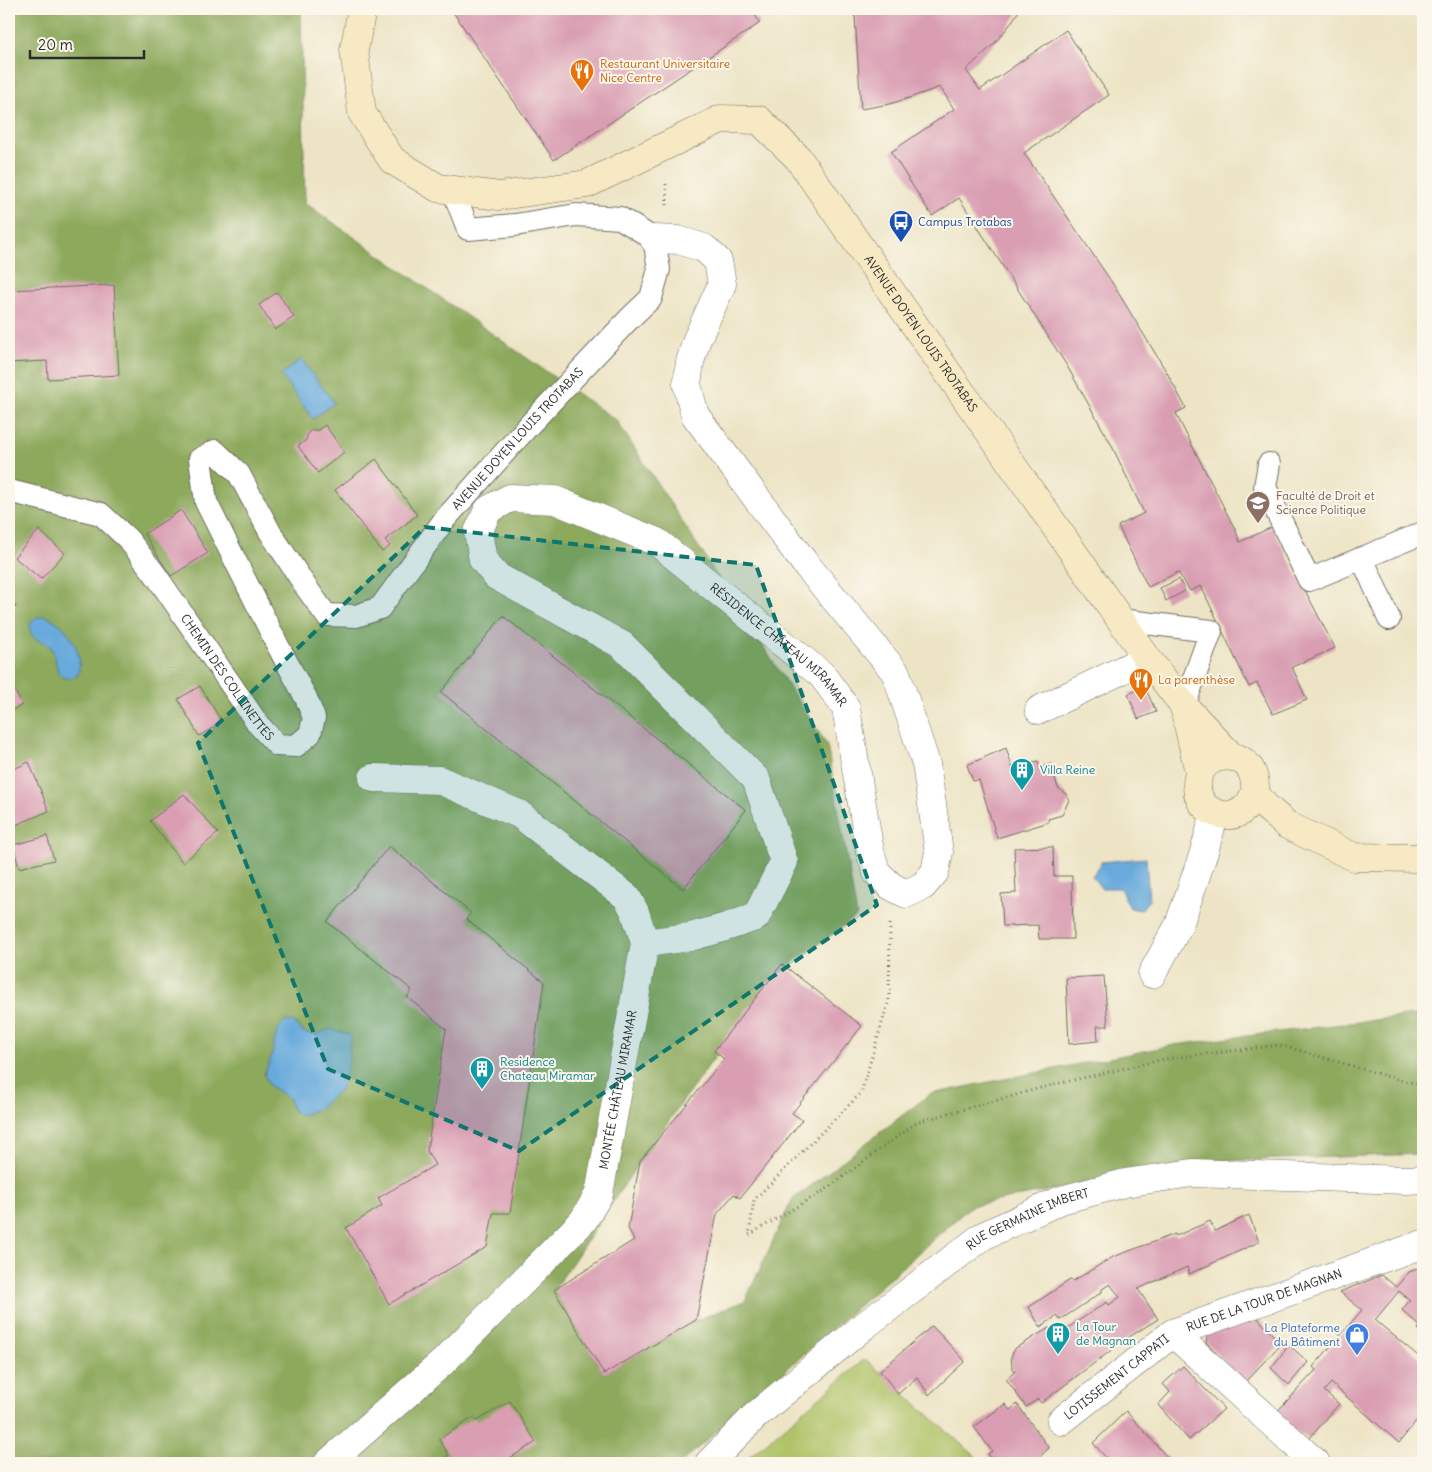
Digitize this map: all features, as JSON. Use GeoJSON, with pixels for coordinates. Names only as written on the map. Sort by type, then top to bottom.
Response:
{"type":"FeatureCollection","features":[{"type":"Feature","properties":{"kind":"street","name":"AVENUE DOYEN LOUIS TROTABAS"},"geometry":{"type":"LineString","coordinates":[[362,9],[354,50],[362,113],[392,160],[438,188],[499,196],[587,184],[721,119],[759,120],[798,158],[1147,658],[1184,706],[1231,756]]}},
{"type":"Feature","properties":{"kind":"street"},"geometry":{"type":"LineString","coordinates":[[661,239],[678,240],[704,248],[718,261],[720,268],[722,284],[697,338],[690,362],[687,384],[695,415],[804,562],[896,672],[926,764],[939,852],[935,872],[923,886],[906,894],[891,886]]}},
{"type":"Feature","properties":{"kind":"street","name":"RÉSIDENCE CHÂTEAU MIRAMAR"},"geometry":{"type":"LineString","coordinates":[[645,943],[690,937],[756,917],[784,862],[756,779],[622,645],[496,576],[483,560],[478,532],[488,510],[510,498],[555,500],[657,542],[822,675],[846,708],[870,852],[876,873],[891,886]]}},
{"type":"Feature","properties":{"kind":"street"},"geometry":{"type":"LineString","coordinates":[[1039,710],[1147,658]]}},
{"type":"Feature","properties":{"kind":"street","name":"AVENUE DOYEN LOUIS TROTABAS"},"geometry":{"type":"LineString","coordinates":[[1184,706],[1200,772]]}},
{"type":"Feature","properties":{"kind":"street"},"geometry":{"type":"LineString","coordinates":[[1221,756],[1231,756],[1245,763],[1252,771],[1256,783],[1255,793],[1244,810],[1224,815],[1206,808],[1200,800],[1196,780],[1200,772],[1211,760],[1221,756]]}},
{"type":"Feature","properties":{"kind":"street","name":"MONTÉE CHÂTEAU MIRAMAR"},"geometry":{"type":"LineString","coordinates":[[328,1463],[443,1362],[583,1222],[599,1194],[645,943],[627,896],[519,814],[439,780],[373,778]]}},
{"type":"Feature","properties":{"kind":"street"},"geometry":{"type":"LineString","coordinates":[[1255,793],[1265,806],[1287,825],[1354,857],[1416,858],[1423,856]]}},
{"type":"Feature","properties":{"kind":"street"},"geometry":{"type":"LineString","coordinates":[[1152,974],[1179,925],[1215,813]]}},
{"type":"Feature","properties":{"kind":"street","name":"RUE GERMAINE IMBERT"},"geometry":{"type":"LineString","coordinates":[[709,1463],[756,1415],[864,1326],[983,1236],[1062,1200],[1125,1183],[1192,1173],[1406,1180],[1423,1178]]}},
{"type":"Feature","properties":{"kind":"street","name":"RUE DE LA TOUR DE MAGNAN"},"geometry":{"type":"LineString","coordinates":[[1316,1463],[1173,1333],[1423,1244]]}},
{"type":"Feature","properties":{"kind":"street","name":"LOTISSEMENT CAPPATI"},"geometry":{"type":"LineString","coordinates":[[1061,1421],[1173,1333]]}},
{"type":"Feature","properties":{"kind":"lane"},"geometry":{"type":"LineString","coordinates":[[453,190],[468,229],[515,225],[576,215],[620,218],[661,239]]}},
{"type":"Feature","properties":{"kind":"lane","name":"AVENUE DOYEN LOUIS TROTABAS"},"geometry":{"type":"LineString","coordinates":[[200,459],[215,451],[239,474],[270,532],[326,615],[356,616],[380,608],[444,519],[531,423],[651,298],[659,269],[661,239]]}},
{"type":"Feature","properties":{"kind":"lane","name":"CHEMIN DES COLLINETTES"},"geometry":{"type":"LineString","coordinates":[[9,491],[101,514],[128,539],[155,574],[258,724],[277,744],[296,746],[310,734],[314,718],[306,698],[206,502],[200,459]]}},
{"type":"Feature","properties":{"kind":"lane"},"geometry":{"type":"LineString","coordinates":[[1269,464],[1265,487],[1310,580],[1423,533]]}},
{"type":"Feature","properties":{"kind":"lane"},"geometry":{"type":"LineString","coordinates":[[1362,558],[1389,619]]}},
{"type":"Feature","properties":{"kind":"lane"},"geometry":{"type":"LineString","coordinates":[[1120,620],[1212,631],[1184,706]]}},
{"type":"Feature","properties":{"kind":"path"},"geometry":{"type":"LineString","coordinates":[[661,239],[666,146]]}},
{"type":"Feature","properties":{"kind":"path"},"geometry":{"type":"LineString","coordinates":[[891,886],[889,1000],[861,1093],[754,1200],[750,1235],[825,1190],[917,1122],[1052,1085],[1165,1059],[1280,1045],[1423,1085]]}},
{"type":"Feature","properties":{"kind":"highlighted area"},"geometry":{"type":"Polygon","coordinates":[[[425,527],[756,565],[877,905],[519,1151],[328,1069],[198,743],[425,527]]]}},
{"type":"Feature","properties":{"kind":"green space"},"geometry":{"type":"Polygon","coordinates":[[[9,9],[301,9],[305,203],[617,421],[827,745],[857,916],[773,976],[640,1161],[554,1290],[604,1374],[696,1320],[745,1301],[792,1200],[930,1094],[1174,1045],[1423,1014],[1423,1154],[1193,1162],[971,1206],[681,1463],[9,1463],[9,9]]]}},
{"type":"Feature","properties":{"kind":"green space"},"geometry":{"type":"Polygon","coordinates":[[[865,1359],[983,1463],[742,1463],[865,1359]]]}},
{"type":"Feature","properties":{"kind":"water"},"geometry":{"type":"Polygon","coordinates":[[[301,359],[334,403],[313,419],[281,375],[301,359]]]}},
{"type":"Feature","properties":{"kind":"water"},"geometry":{"type":"Polygon","coordinates":[[[43,616],[59,624],[67,631],[77,649],[79,658],[77,676],[69,678],[60,675],[51,648],[48,644],[35,638],[31,633],[31,622],[43,616]]]}},
{"type":"Feature","properties":{"kind":"water"},"geometry":{"type":"Polygon","coordinates":[[[1146,858],[1149,900],[1141,910],[1130,908],[1120,888],[1101,888],[1092,876],[1101,862],[1146,858]]]}},
{"type":"Feature","properties":{"kind":"water"},"geometry":{"type":"Polygon","coordinates":[[[286,1021],[293,1022],[305,1033],[315,1035],[331,1029],[350,1035],[349,1062],[341,1089],[318,1109],[300,1116],[292,1110],[289,1099],[269,1085],[264,1074],[271,1058],[276,1034],[286,1021]]]}},
{"type":"Feature","properties":{"kind":"building","name":"Restaurant Universitaire Nice Centre"},"geometry":{"type":"Polygon","coordinates":[[[451,9],[751,9],[760,23],[554,160],[451,9]]]}},
{"type":"Feature","properties":{"kind":"building"},"geometry":{"type":"Polygon","coordinates":[[[850,9],[1020,9],[994,44],[966,70],[980,90],[1066,30],[1109,95],[1024,153],[1111,281],[1166,371],[1186,408],[1176,413],[1178,418],[1240,542],[1272,527],[1335,648],[1292,667],[1307,700],[1273,714],[1257,683],[1249,687],[1201,586],[1190,591],[1178,572],[1148,587],[1118,526],[1144,513],[1111,444],[1067,366],[959,198],[932,216],[891,152],[954,109],[940,87],[890,104],[861,109],[855,17],[850,9]]]}},
{"type":"Feature","properties":{"kind":"building"},"geometry":{"type":"Polygon","coordinates":[[[114,285],[119,375],[48,379],[47,361],[9,363],[9,290],[114,285]]]}},
{"type":"Feature","properties":{"kind":"building"},"geometry":{"type":"Polygon","coordinates":[[[277,292],[294,317],[275,330],[259,305],[277,292]]]}},
{"type":"Feature","properties":{"kind":"building"},"geometry":{"type":"Polygon","coordinates":[[[325,425],[344,452],[318,473],[298,446],[306,440],[311,430],[318,430],[325,425]]]}},
{"type":"Feature","properties":{"kind":"building"},"geometry":{"type":"Polygon","coordinates":[[[376,459],[417,515],[385,540],[390,546],[382,552],[335,490],[376,459]]]}},
{"type":"Feature","properties":{"kind":"building"},"geometry":{"type":"Polygon","coordinates":[[[181,510],[208,553],[171,576],[144,534],[181,510]]]}},
{"type":"Feature","properties":{"kind":"building"},"geometry":{"type":"Polygon","coordinates":[[[39,530],[65,553],[41,579],[14,557],[39,530]]]}},
{"type":"Feature","properties":{"kind":"building"},"geometry":{"type":"Polygon","coordinates":[[[1179,579],[1185,591],[1166,601],[1160,588],[1179,579]]]}},
{"type":"Feature","properties":{"kind":"building"},"geometry":{"type":"Polygon","coordinates":[[[9,595],[16,607],[9,611],[9,595]]]}},
{"type":"Feature","properties":{"kind":"building"},"geometry":{"type":"Polygon","coordinates":[[[503,616],[746,810],[683,889],[441,692],[503,616]]]}},
{"type":"Feature","properties":{"kind":"building"},"geometry":{"type":"Polygon","coordinates":[[[9,679],[22,705],[9,712],[9,679]]]}},
{"type":"Feature","properties":{"kind":"building"},"geometry":{"type":"Polygon","coordinates":[[[200,686],[222,722],[199,736],[178,699],[200,686]]]}},
{"type":"Feature","properties":{"kind":"building","name":"La parenthèse"},"geometry":{"type":"Polygon","coordinates":[[[1145,687],[1156,712],[1138,719],[1128,694],[1145,687]]]}},
{"type":"Feature","properties":{"kind":"building","name":"Villa Reine"},"geometry":{"type":"Polygon","coordinates":[[[1006,748],[1013,769],[1038,761],[1040,767],[1051,764],[1058,788],[1066,794],[1069,800],[1062,815],[1048,819],[1049,822],[997,838],[979,780],[973,781],[967,765],[1006,748]]]}},
{"type":"Feature","properties":{"kind":"building"},"geometry":{"type":"Polygon","coordinates":[[[29,762],[49,811],[11,827],[9,820],[9,771],[29,762]]]}},
{"type":"Feature","properties":{"kind":"building"},"geometry":{"type":"Polygon","coordinates":[[[184,794],[218,833],[183,863],[150,821],[184,794]]]}},
{"type":"Feature","properties":{"kind":"building"},"geometry":{"type":"Polygon","coordinates":[[[47,836],[54,860],[19,868],[13,845],[47,836]]]}},
{"type":"Feature","properties":{"kind":"building","name":"Residence Chateau Miramar"},"geometry":{"type":"Polygon","coordinates":[[[389,846],[471,913],[466,919],[544,982],[510,1213],[493,1213],[487,1247],[389,1304],[346,1228],[382,1206],[378,1198],[435,1165],[427,1151],[446,1029],[407,997],[412,990],[327,922],[389,846]]]}},
{"type":"Feature","properties":{"kind":"building"},"geometry":{"type":"Polygon","coordinates":[[[1053,847],[1054,876],[1072,876],[1073,939],[1039,939],[1038,925],[1003,926],[1001,894],[1016,893],[1014,848],[1053,847]]]}},
{"type":"Feature","properties":{"kind":"building"},"geometry":{"type":"Polygon","coordinates":[[[782,964],[862,1026],[792,1113],[802,1120],[740,1198],[734,1194],[717,1214],[696,1320],[604,1374],[554,1290],[634,1240],[628,1228],[640,1161],[724,1059],[714,1051],[782,964]]]}},
{"type":"Feature","properties":{"kind":"building"},"geometry":{"type":"Polygon","coordinates":[[[1104,976],[1108,1026],[1097,1026],[1098,1041],[1069,1044],[1066,978],[1104,976]]]}},
{"type":"Feature","properties":{"kind":"building"},"geometry":{"type":"Polygon","coordinates":[[[1249,1215],[1259,1242],[1189,1274],[1187,1267],[1138,1289],[1158,1319],[1129,1337],[1041,1403],[1038,1399],[1026,1407],[1006,1379],[1015,1372],[1011,1357],[1014,1349],[1049,1328],[1057,1335],[1107,1302],[1109,1305],[1120,1297],[1110,1284],[1102,1289],[1102,1292],[1060,1320],[1057,1316],[1040,1327],[1029,1307],[1070,1280],[1073,1281],[1113,1257],[1175,1234],[1176,1236],[1210,1221],[1215,1231],[1249,1215]]]}},
{"type":"Feature","properties":{"kind":"building"},"geometry":{"type":"Polygon","coordinates":[[[1420,1268],[1423,1270],[1423,1334],[1418,1329],[1420,1326],[1402,1310],[1410,1300],[1399,1291],[1375,1320],[1423,1360],[1423,1412],[1399,1443],[1331,1383],[1324,1391],[1339,1404],[1309,1439],[1272,1417],[1316,1370],[1313,1367],[1362,1310],[1340,1292],[1382,1275],[1396,1287],[1409,1272],[1420,1268]]]}},
{"type":"Feature","properties":{"kind":"building"},"geometry":{"type":"Polygon","coordinates":[[[1255,1315],[1281,1344],[1244,1383],[1206,1342],[1207,1336],[1255,1315]]]}},
{"type":"Feature","properties":{"kind":"building"},"geometry":{"type":"Polygon","coordinates":[[[932,1326],[965,1361],[929,1395],[917,1377],[898,1394],[880,1371],[932,1326]]]}},
{"type":"Feature","properties":{"kind":"building"},"geometry":{"type":"Polygon","coordinates":[[[1289,1345],[1308,1362],[1289,1385],[1271,1368],[1289,1345]]]}},
{"type":"Feature","properties":{"kind":"building"},"geometry":{"type":"Polygon","coordinates":[[[1183,1366],[1224,1409],[1189,1440],[1158,1405],[1170,1392],[1163,1384],[1183,1366]]]}},
{"type":"Feature","properties":{"kind":"building"},"geometry":{"type":"Polygon","coordinates":[[[510,1401],[536,1442],[502,1463],[435,1463],[449,1455],[439,1439],[474,1417],[477,1421],[510,1401]]]}},
{"type":"Feature","properties":{"kind":"building"},"geometry":{"type":"Polygon","coordinates":[[[1005,1404],[1010,1410],[1017,1404],[1049,1448],[1033,1463],[994,1463],[988,1454],[992,1451],[974,1427],[1005,1404]]]}},
{"type":"Feature","properties":{"kind":"building"},"geometry":{"type":"Polygon","coordinates":[[[1126,1411],[1169,1459],[1165,1463],[1111,1463],[1093,1443],[1126,1411]]]}},
{"type":"Feature","properties":{"kind":"place","name":"Restaurant Universitaire Nice Centre"},"geometry":{"type":"Point","coordinates":[582,92]}},
{"type":"Feature","properties":{"kind":"place","name":"Campus Trotabas"},"geometry":{"type":"Point","coordinates":[901,243]}},
{"type":"Feature","properties":{"kind":"place","name":"Faculté de Droit et Science Politique"},"geometry":{"type":"Point","coordinates":[1258,524]}},
{"type":"Feature","properties":{"kind":"place","name":"La parenthèse"},"geometry":{"type":"Point","coordinates":[1141,701]}},
{"type":"Feature","properties":{"kind":"place","name":"Villa Reine"},"geometry":{"type":"Point","coordinates":[1022,791]}},
{"type":"Feature","properties":{"kind":"place","name":"Residence Chateau Miramar"},"geometry":{"type":"Point","coordinates":[482,1090]}},
{"type":"Feature","properties":{"kind":"place","name":"La Tour de Magnan"},"geometry":{"type":"Point","coordinates":[1058,1355]}},
{"type":"Feature","properties":{"kind":"place","name":"La Plateforme du Bâtiment"},"geometry":{"type":"Point","coordinates":[1357,1356]}}]}
